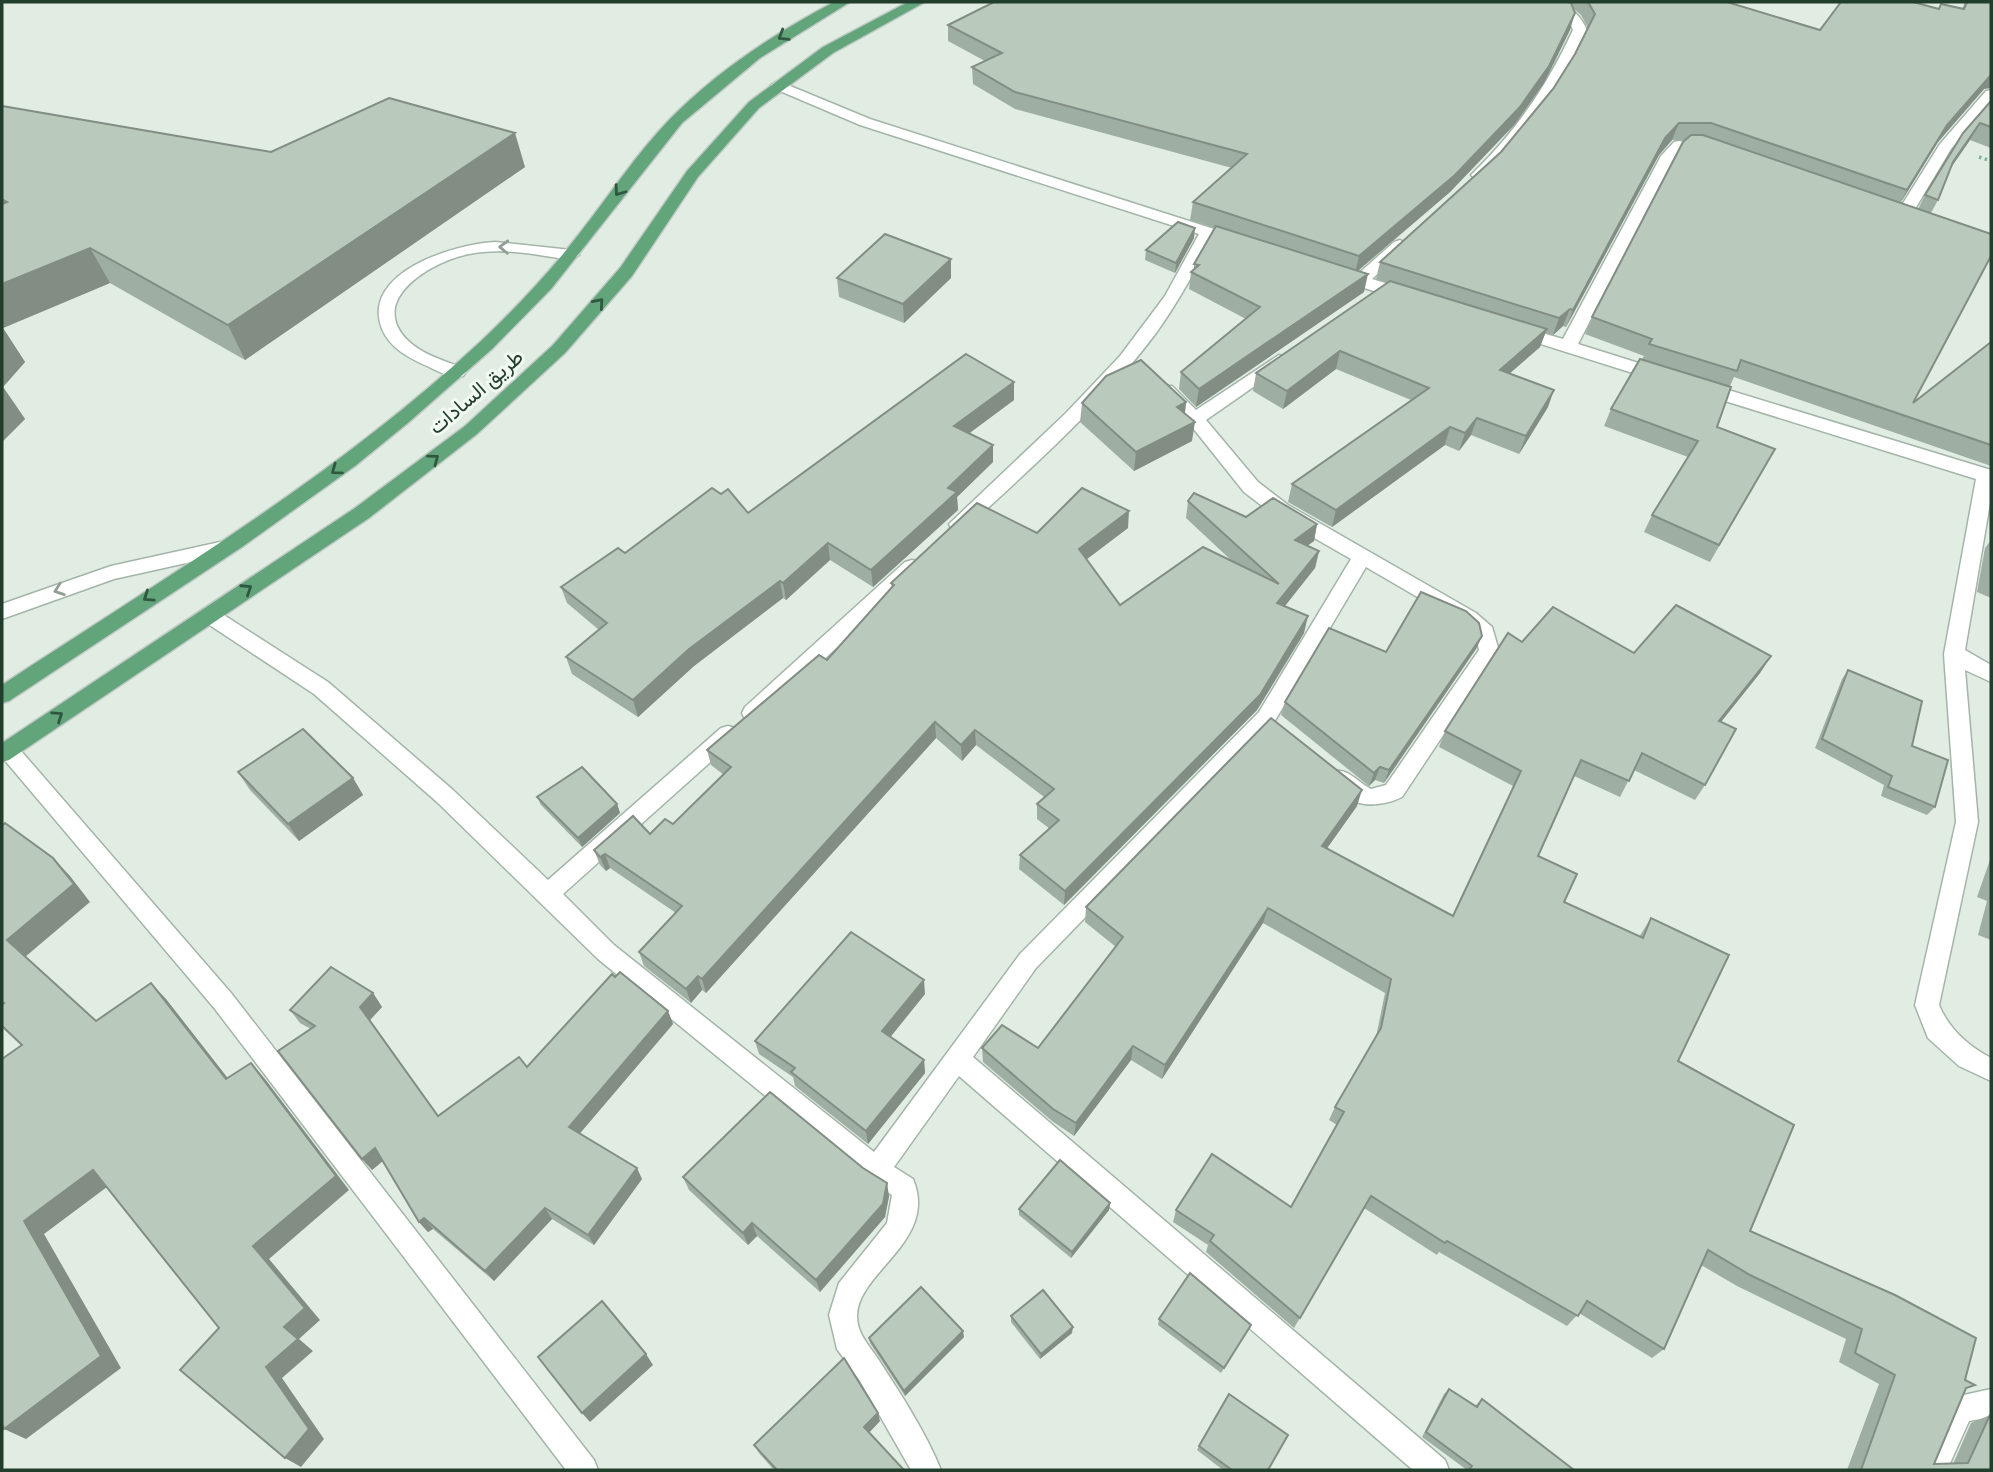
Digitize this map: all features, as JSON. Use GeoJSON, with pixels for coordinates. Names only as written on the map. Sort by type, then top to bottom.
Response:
{"type":"FeatureCollection","features":[{"type":"Feature","properties":{"kind":"main road","name":"طريق السادات"},"geometry":{"type":"LineString","coordinates":[[2,695],[350,460],[457,372],[538,293],[571,255],[646,155],[708,92],[779,38],[842,2]]}},
{"type":"Feature","properties":{"kind":"main road","name":"طريق السادات"},"geometry":{"type":"LineString","coordinates":[[5,752],[362,513],[471,430],[559,349],[626,272],[674,199],[712,150],[754,105],[828,50],[918,2]]}},
{"type":"Feature","properties":{"kind":"street"},"geometry":{"type":"LineString","coordinates":[[1463,190],[1538,109],[1564,66],[1580,30],[1574,16],[1545,2]]}},
{"type":"Feature","properties":{"kind":"street"},"geometry":{"type":"LineString","coordinates":[[778,85],[865,122],[1214,234],[1172,298],[1127,356],[1069,420],[946,536]]}},
{"type":"Feature","properties":{"kind":"street"},"geometry":{"type":"LineString","coordinates":[[1903,216],[1945,147],[1991,94]]}},
{"type":"Feature","properties":{"kind":"street"},"geometry":{"type":"LineString","coordinates":[[1567,348],[1668,156],[1679,145],[1698,146],[1724,155]]}},
{"type":"Feature","properties":{"kind":"street"},"geometry":{"type":"LineString","coordinates":[[1360,281],[1412,235]]}},
{"type":"Feature","properties":{"kind":"street"},"geometry":{"type":"LineString","coordinates":[[457,372],[419,355],[394,336],[388,324],[387,311],[390,298],[399,285],[428,263],[467,249],[509,247],[571,255]]}},
{"type":"Feature","properties":{"kind":"street"},"geometry":{"type":"LineString","coordinates":[[1322,269],[1423,301]]}},
{"type":"Feature","properties":{"kind":"street"},"geometry":{"type":"LineString","coordinates":[[1363,304],[1385,288]]}},
{"type":"Feature","properties":{"kind":"street"},"geometry":{"type":"LineString","coordinates":[[1501,326],[1989,476],[1954,654],[1967,822],[1927,1005],[1937,1030],[1968,1058],[1991,1070]]}},
{"type":"Feature","properties":{"kind":"street"},"geometry":{"type":"LineString","coordinates":[[1195,419],[1295,350]]}},
{"type":"Feature","properties":{"kind":"street"},"geometry":{"type":"LineString","coordinates":[[1127,356],[1195,419],[1251,488],[1282,510],[1469,618],[1485,632],[1489,651],[1394,792],[1380,799],[1363,797],[1320,762]]}},
{"type":"Feature","properties":{"kind":"street"},"geometry":{"type":"LineString","coordinates":[[2,611],[111,573],[220,550]]}},
{"type":"Feature","properties":{"kind":"street"},"geometry":{"type":"LineString","coordinates":[[548,894],[926,554]]}},
{"type":"Feature","properties":{"kind":"street"},"geometry":{"type":"LineString","coordinates":[[876,1170],[1028,961],[1272,722],[1362,557]]}},
{"type":"Feature","properties":{"kind":"street"},"geometry":{"type":"LineString","coordinates":[[209,615],[321,688],[445,796],[606,952],[876,1170],[904,1188],[906,1199],[898,1230],[848,1292],[842,1315],[847,1339],[870,1371],[927,1470]]}},
{"type":"Feature","properties":{"kind":"street"},"geometry":{"type":"LineString","coordinates":[[1954,654],[1991,674]]}},
{"type":"Feature","properties":{"kind":"street"},"geometry":{"type":"LineString","coordinates":[[5,752],[223,1001],[584,1470]]}},
{"type":"Feature","properties":{"kind":"street"},"geometry":{"type":"LineString","coordinates":[[957,1059],[1435,1470]]}},
{"type":"Feature","properties":{"kind":"street"},"geometry":{"type":"LineString","coordinates":[[1932,1470],[1960,1408],[1991,1403]]}},
{"type":"Feature","properties":{"kind":"building"},"geometry":{"type":"Polygon","coordinates":[[[994,2],[1568,2],[1575,13],[1549,66],[1520,107],[1455,175],[1359,256],[1193,202],[1247,154],[1015,92],[972,67],[1002,53],[948,25],[994,2]]]}},
{"type":"Feature","properties":{"kind":"building"},"geometry":{"type":"Polygon","coordinates":[[[1588,2],[1727,2],[1820,30],[1841,2],[1913,2],[1939,9],[1941,4],[1964,9],[1967,2],[1991,2],[1991,75],[1947,125],[1907,190],[1711,123],[1679,123],[1665,138],[1573,310],[1570,309],[1559,318],[1380,262],[1501,152],[1553,89],[1595,14],[1588,2]]]}},
{"type":"Feature","properties":{"kind":"building"},"geometry":{"type":"Polygon","coordinates":[[[389,98],[515,133],[228,325],[90,248],[2,284],[2,204],[7,202],[2,199],[2,106],[271,152],[389,98]]]}},
{"type":"Feature","properties":{"kind":"building"},"geometry":{"type":"Polygon","coordinates":[[[1991,101],[1991,127],[1980,123],[1953,162],[1938,200],[1925,195],[1963,133],[1991,101]]]}},
{"type":"Feature","properties":{"kind":"building"},"geometry":{"type":"Polygon","coordinates":[[[1691,135],[1703,135],[1991,234],[1991,256],[1913,403],[1991,342],[1991,445],[1741,360],[1737,371],[1649,344],[1652,339],[1592,317],[1683,142],[1691,135]]]}},
{"type":"Feature","properties":{"kind":"building"},"geometry":{"type":"Polygon","coordinates":[[[1178,222],[1195,228],[1176,263],[1146,250],[1178,222]]]}},
{"type":"Feature","properties":{"kind":"building"},"geometry":{"type":"Polygon","coordinates":[[[1216,226],[1368,274],[1199,389],[1181,372],[1260,307],[1191,272],[1199,265],[1194,264],[1216,226]]]}},
{"type":"Feature","properties":{"kind":"building"},"geometry":{"type":"Polygon","coordinates":[[[885,234],[951,259],[903,304],[837,278],[885,234]]]}},
{"type":"Feature","properties":{"kind":"building"},"geometry":{"type":"Polygon","coordinates":[[[1390,281],[1547,329],[1500,370],[1554,390],[1526,436],[1477,418],[1465,433],[1450,427],[1336,510],[1292,484],[1429,388],[1340,351],[1287,391],[1256,373],[1390,281]]]}},
{"type":"Feature","properties":{"kind":"building"},"geometry":{"type":"Polygon","coordinates":[[[966,354],[1014,382],[954,426],[993,445],[948,488],[957,492],[871,570],[828,543],[783,583],[780,581],[689,649],[633,700],[566,657],[607,623],[561,587],[618,548],[625,553],[712,488],[721,494],[728,489],[748,513],[966,354]]]}},
{"type":"Feature","properties":{"kind":"building"},"geometry":{"type":"Polygon","coordinates":[[[1640,359],[1731,387],[1717,427],[1775,449],[1719,545],[1652,515],[1698,441],[1611,409],[1640,359]]]}},
{"type":"Feature","properties":{"kind":"building"},"geometry":{"type":"Polygon","coordinates":[[[1141,360],[1186,402],[1177,407],[1195,422],[1136,452],[1082,403],[1106,376],[1141,360]]]}},
{"type":"Feature","properties":{"kind":"building"},"geometry":{"type":"Polygon","coordinates":[[[1082,488],[1129,511],[1079,549],[1120,605],[1203,547],[1279,584],[1188,501],[1194,493],[1246,517],[1273,498],[1317,524],[1295,540],[1319,551],[1277,603],[1308,616],[1260,695],[1065,891],[1020,855],[1059,820],[1037,804],[1054,789],[975,730],[961,745],[935,722],[702,979],[698,976],[686,989],[639,952],[682,906],[605,854],[600,857],[594,850],[633,816],[650,834],[665,819],[673,824],[731,767],[707,750],[819,655],[827,660],[894,585],[891,583],[977,503],[1037,533],[1082,488]]]}},
{"type":"Feature","properties":{"kind":"building"},"geometry":{"type":"Polygon","coordinates":[[[1421,592],[1466,611],[1479,623],[1482,636],[1389,770],[1380,767],[1374,773],[1285,702],[1329,628],[1386,652],[1421,592]]]}},
{"type":"Feature","properties":{"kind":"building"},"geometry":{"type":"Polygon","coordinates":[[[1676,605],[1771,656],[1719,721],[1736,729],[1705,785],[1642,753],[1629,781],[1581,760],[1538,856],[1577,874],[1564,902],[1643,938],[1651,918],[1729,955],[1678,1061],[1794,1125],[1750,1231],[1895,1295],[1976,1338],[1965,1380],[1975,1385],[1966,1388],[1934,1464],[1968,1463],[1991,1414],[1991,1470],[1861,1470],[1895,1375],[1855,1353],[1862,1329],[1750,1275],[1708,1250],[1664,1349],[1587,1301],[1578,1316],[1447,1241],[1445,1243],[1371,1196],[1300,1318],[1210,1241],[1214,1235],[1176,1210],[1212,1154],[1291,1207],[1344,1112],[1335,1107],[1381,1028],[1391,979],[1268,908],[1165,1065],[1133,1046],[1076,1123],[1053,1109],[982,1048],[1002,1025],[1038,1048],[1123,937],[1086,907],[1271,718],[1362,790],[1322,846],[1453,916],[1521,771],[1445,731],[1508,633],[1522,642],[1553,607],[1634,653],[1676,605]]]}},
{"type":"Feature","properties":{"kind":"building"},"geometry":{"type":"Polygon","coordinates":[[[1848,670],[1922,701],[1912,746],[1948,760],[1935,807],[1888,787],[1892,776],[1822,739],[1848,670]]]}},
{"type":"Feature","properties":{"kind":"building"},"geometry":{"type":"Polygon","coordinates":[[[303,729],[353,778],[288,824],[238,772],[303,729]]]}},
{"type":"Feature","properties":{"kind":"building"},"geometry":{"type":"Polygon","coordinates":[[[582,767],[617,804],[578,838],[537,797],[582,767]]]}},
{"type":"Feature","properties":{"kind":"building"},"geometry":{"type":"Polygon","coordinates":[[[5,823],[53,858],[74,884],[7,940],[96,1021],[151,983],[226,1079],[251,1063],[336,1176],[253,1246],[305,1308],[284,1327],[298,1339],[266,1367],[309,1429],[285,1458],[180,1370],[219,1328],[93,1170],[24,1221],[101,1356],[4,1429],[2,1059],[22,1045],[2,1026],[2,826],[5,823]]]}},
{"type":"Feature","properties":{"kind":"building"},"geometry":{"type":"Polygon","coordinates":[[[851,932],[924,980],[882,1031],[924,1060],[866,1131],[791,1072],[795,1068],[755,1041],[851,932]]]}},
{"type":"Feature","properties":{"kind":"building"},"geometry":{"type":"Polygon","coordinates":[[[331,967],[373,993],[360,1007],[438,1116],[519,1057],[527,1067],[612,974],[615,977],[620,972],[668,1011],[569,1127],[637,1168],[588,1235],[545,1208],[485,1271],[424,1218],[419,1222],[375,1148],[362,1159],[278,1051],[315,1026],[290,1010],[331,967]]]}},
{"type":"Feature","properties":{"kind":"building"},"geometry":{"type":"Polygon","coordinates":[[[770,1092],[863,1168],[887,1183],[883,1204],[816,1280],[752,1223],[743,1233],[683,1177],[770,1092]]]}},
{"type":"Feature","properties":{"kind":"building"},"geometry":{"type":"Polygon","coordinates":[[[1060,1160],[1110,1203],[1072,1252],[1019,1209],[1060,1160]]]}},
{"type":"Feature","properties":{"kind":"building"},"geometry":{"type":"Polygon","coordinates":[[[1190,1273],[1251,1325],[1224,1368],[1159,1319],[1190,1273]]]}},
{"type":"Feature","properties":{"kind":"building"},"geometry":{"type":"Polygon","coordinates":[[[921,1287],[963,1331],[904,1391],[869,1338],[921,1287]]]}},
{"type":"Feature","properties":{"kind":"building"},"geometry":{"type":"Polygon","coordinates":[[[1043,1290],[1073,1327],[1041,1354],[1011,1316],[1043,1290]]]}},
{"type":"Feature","properties":{"kind":"building"},"geometry":{"type":"Polygon","coordinates":[[[602,1301],[646,1354],[582,1413],[538,1357],[602,1301]]]}},
{"type":"Feature","properties":{"kind":"building"},"geometry":{"type":"Polygon","coordinates":[[[844,1358],[878,1413],[864,1427],[904,1470],[777,1470],[754,1445],[844,1358]]]}},
{"type":"Feature","properties":{"kind":"building"},"geometry":{"type":"Polygon","coordinates":[[[1449,1389],[1477,1407],[1482,1399],[1574,1470],[1469,1470],[1472,1466],[1426,1432],[1449,1389]]]}},
{"type":"Feature","properties":{"kind":"building"},"geometry":{"type":"Polygon","coordinates":[[[1229,1394],[1288,1435],[1268,1470],[1232,1470],[1199,1446],[1229,1394]]]}}]}
